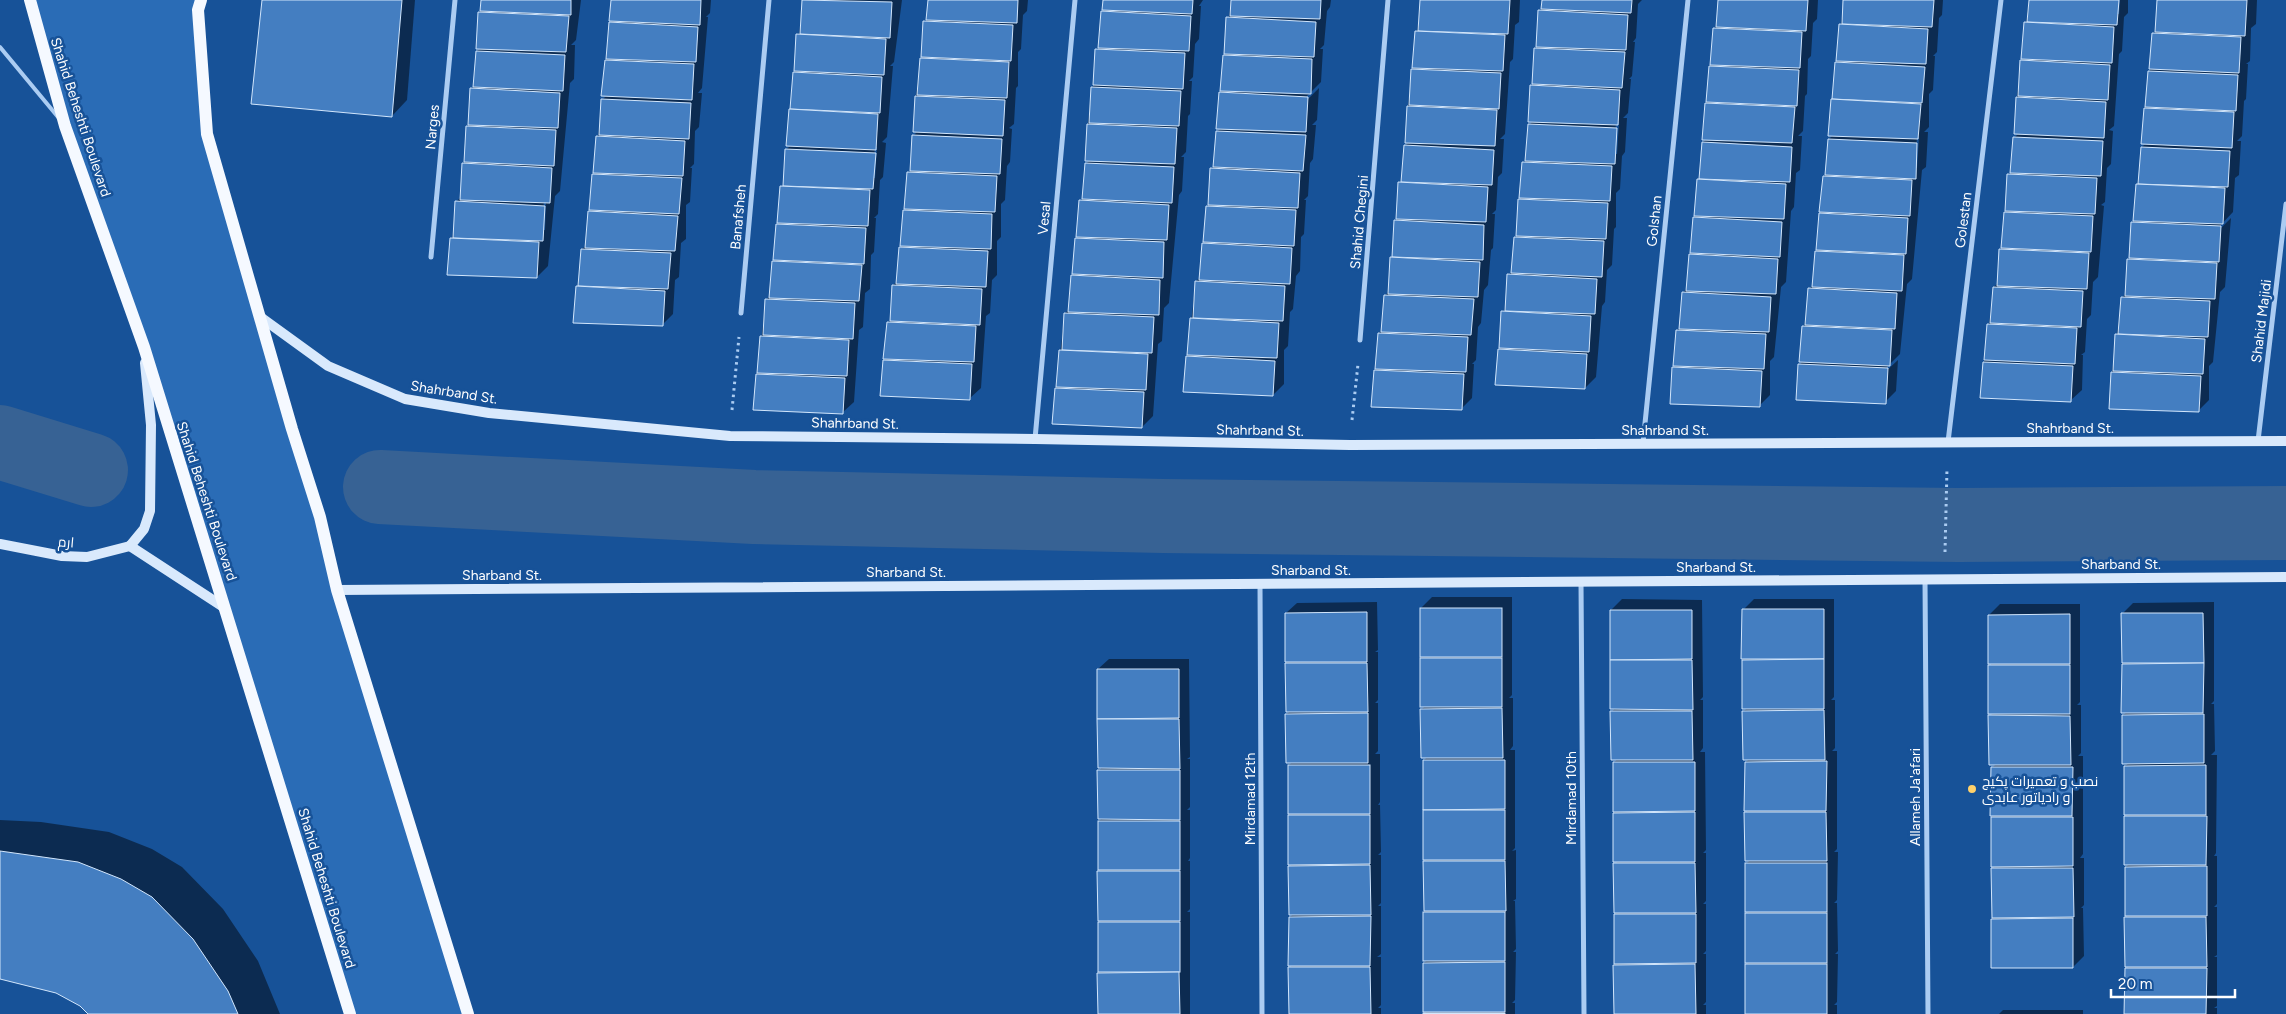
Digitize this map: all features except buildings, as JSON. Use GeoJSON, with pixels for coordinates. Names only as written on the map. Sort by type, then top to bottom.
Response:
{"type":"FeatureCollection","features":[{"type":"Feature","properties":{"kind":"main road"},"geometry":{"type":"LineString","coordinates":[[31,5],[41,0]]}},
{"type":"Feature","properties":{"kind":"main road"},"geometry":{"type":"LineString","coordinates":[[197,3],[207,134],[292,429],[320,517],[337,590],[468,1014]]}},
{"type":"Feature","properties":{"kind":"main road","name":"Shahid Beheshti Boulevard"},"geometry":{"type":"LineString","coordinates":[[31,5],[66,126],[144,347],[350,1014]]}},
{"type":"Feature","properties":{"kind":"street","name":"Narges"},"geometry":{"type":"LineString","coordinates":[[431,257],[455,0]]}},
{"type":"Feature","properties":{"kind":"street","name":"Banafsheh"},"geometry":{"type":"LineString","coordinates":[[741,313],[769,0]]}},
{"type":"Feature","properties":{"kind":"street","name":"Vesal"},"geometry":{"type":"LineString","coordinates":[[1034,438],[1075,0]]}},
{"type":"Feature","properties":{"kind":"street","name":"Shahid Chegini"},"geometry":{"type":"LineString","coordinates":[[1360,340],[1388,0]]}},
{"type":"Feature","properties":{"kind":"street","name":"Golshan"},"geometry":{"type":"LineString","coordinates":[[1643,444],[1688,0]]}},
{"type":"Feature","properties":{"kind":"street","name":"Golestan"},"geometry":{"type":"LineString","coordinates":[[1948,442],[2001,0]]}},
{"type":"Feature","properties":{"kind":"street","name":"Shahid Majidi"},"geometry":{"type":"LineString","coordinates":[[2258,441],[2286,204]]}},
{"type":"Feature","properties":{"kind":"street","name":"Shahrband St."},"geometry":{"type":"LineString","coordinates":[[259,316],[328,366],[405,399],[489,413],[730,436],[1034,438],[1350,445],[2286,441]]}},
{"type":"Feature","properties":{"kind":"street"},"geometry":{"type":"LineString","coordinates":[[144,347],[151,425],[150,511],[144,529],[130,546],[225,608]]}},
{"type":"Feature","properties":{"kind":"street","name":"ارم"},"geometry":{"type":"LineString","coordinates":[[0,544],[62,556],[87,557],[130,546]]}},
{"type":"Feature","properties":{"kind":"street","name":"Sharband St."},"geometry":{"type":"LineString","coordinates":[[337,590],[2286,577]]}},
{"type":"Feature","properties":{"kind":"street","name":"Allameh Ja'afari"},"geometry":{"type":"LineString","coordinates":[[1926,579],[1928,1014]]}},
{"type":"Feature","properties":{"kind":"street","name":"Mirdamad 10th"},"geometry":{"type":"LineString","coordinates":[[1581,582],[1584,1014]]}},
{"type":"Feature","properties":{"kind":"street","name":"Mirdamad 12th"},"geometry":{"type":"LineString","coordinates":[[1260,584],[1262,1014]]}},
{"type":"Feature","properties":{"kind":"lane"},"geometry":{"type":"LineString","coordinates":[[0,47],[66,126]]}},
{"type":"Feature","properties":{"kind":"path"},"geometry":{"type":"LineString","coordinates":[[730,436],[741,313]]}},
{"type":"Feature","properties":{"kind":"path"},"geometry":{"type":"LineString","coordinates":[[1350,445],[1360,340]]}},
{"type":"Feature","properties":{"kind":"path"},"geometry":{"type":"LineString","coordinates":[[1944,579],[1948,442]]}},
{"type":"Feature","properties":{"kind":"shaded area"},"geometry":{"type":"Polygon","coordinates":[[[30,0],[201,0],[207,134],[468,1014],[350,1014],[30,0]]]}},
{"type":"Feature","properties":{"kind":"waterway"},"geometry":{"type":"LineString","coordinates":[[0,442],[91,470]]}},
{"type":"Feature","properties":{"kind":"waterway"},"geometry":{"type":"LineString","coordinates":[[380,487],[754,507],[1163,516],[1959,525],[2286,523]]}},
{"type":"Feature","properties":{"kind":"place","name":"نصب و تعمیرات پکیج و رادیاتور عابدی"},"geometry":{"type":"Point","coordinates":[1972,789]}}]}
